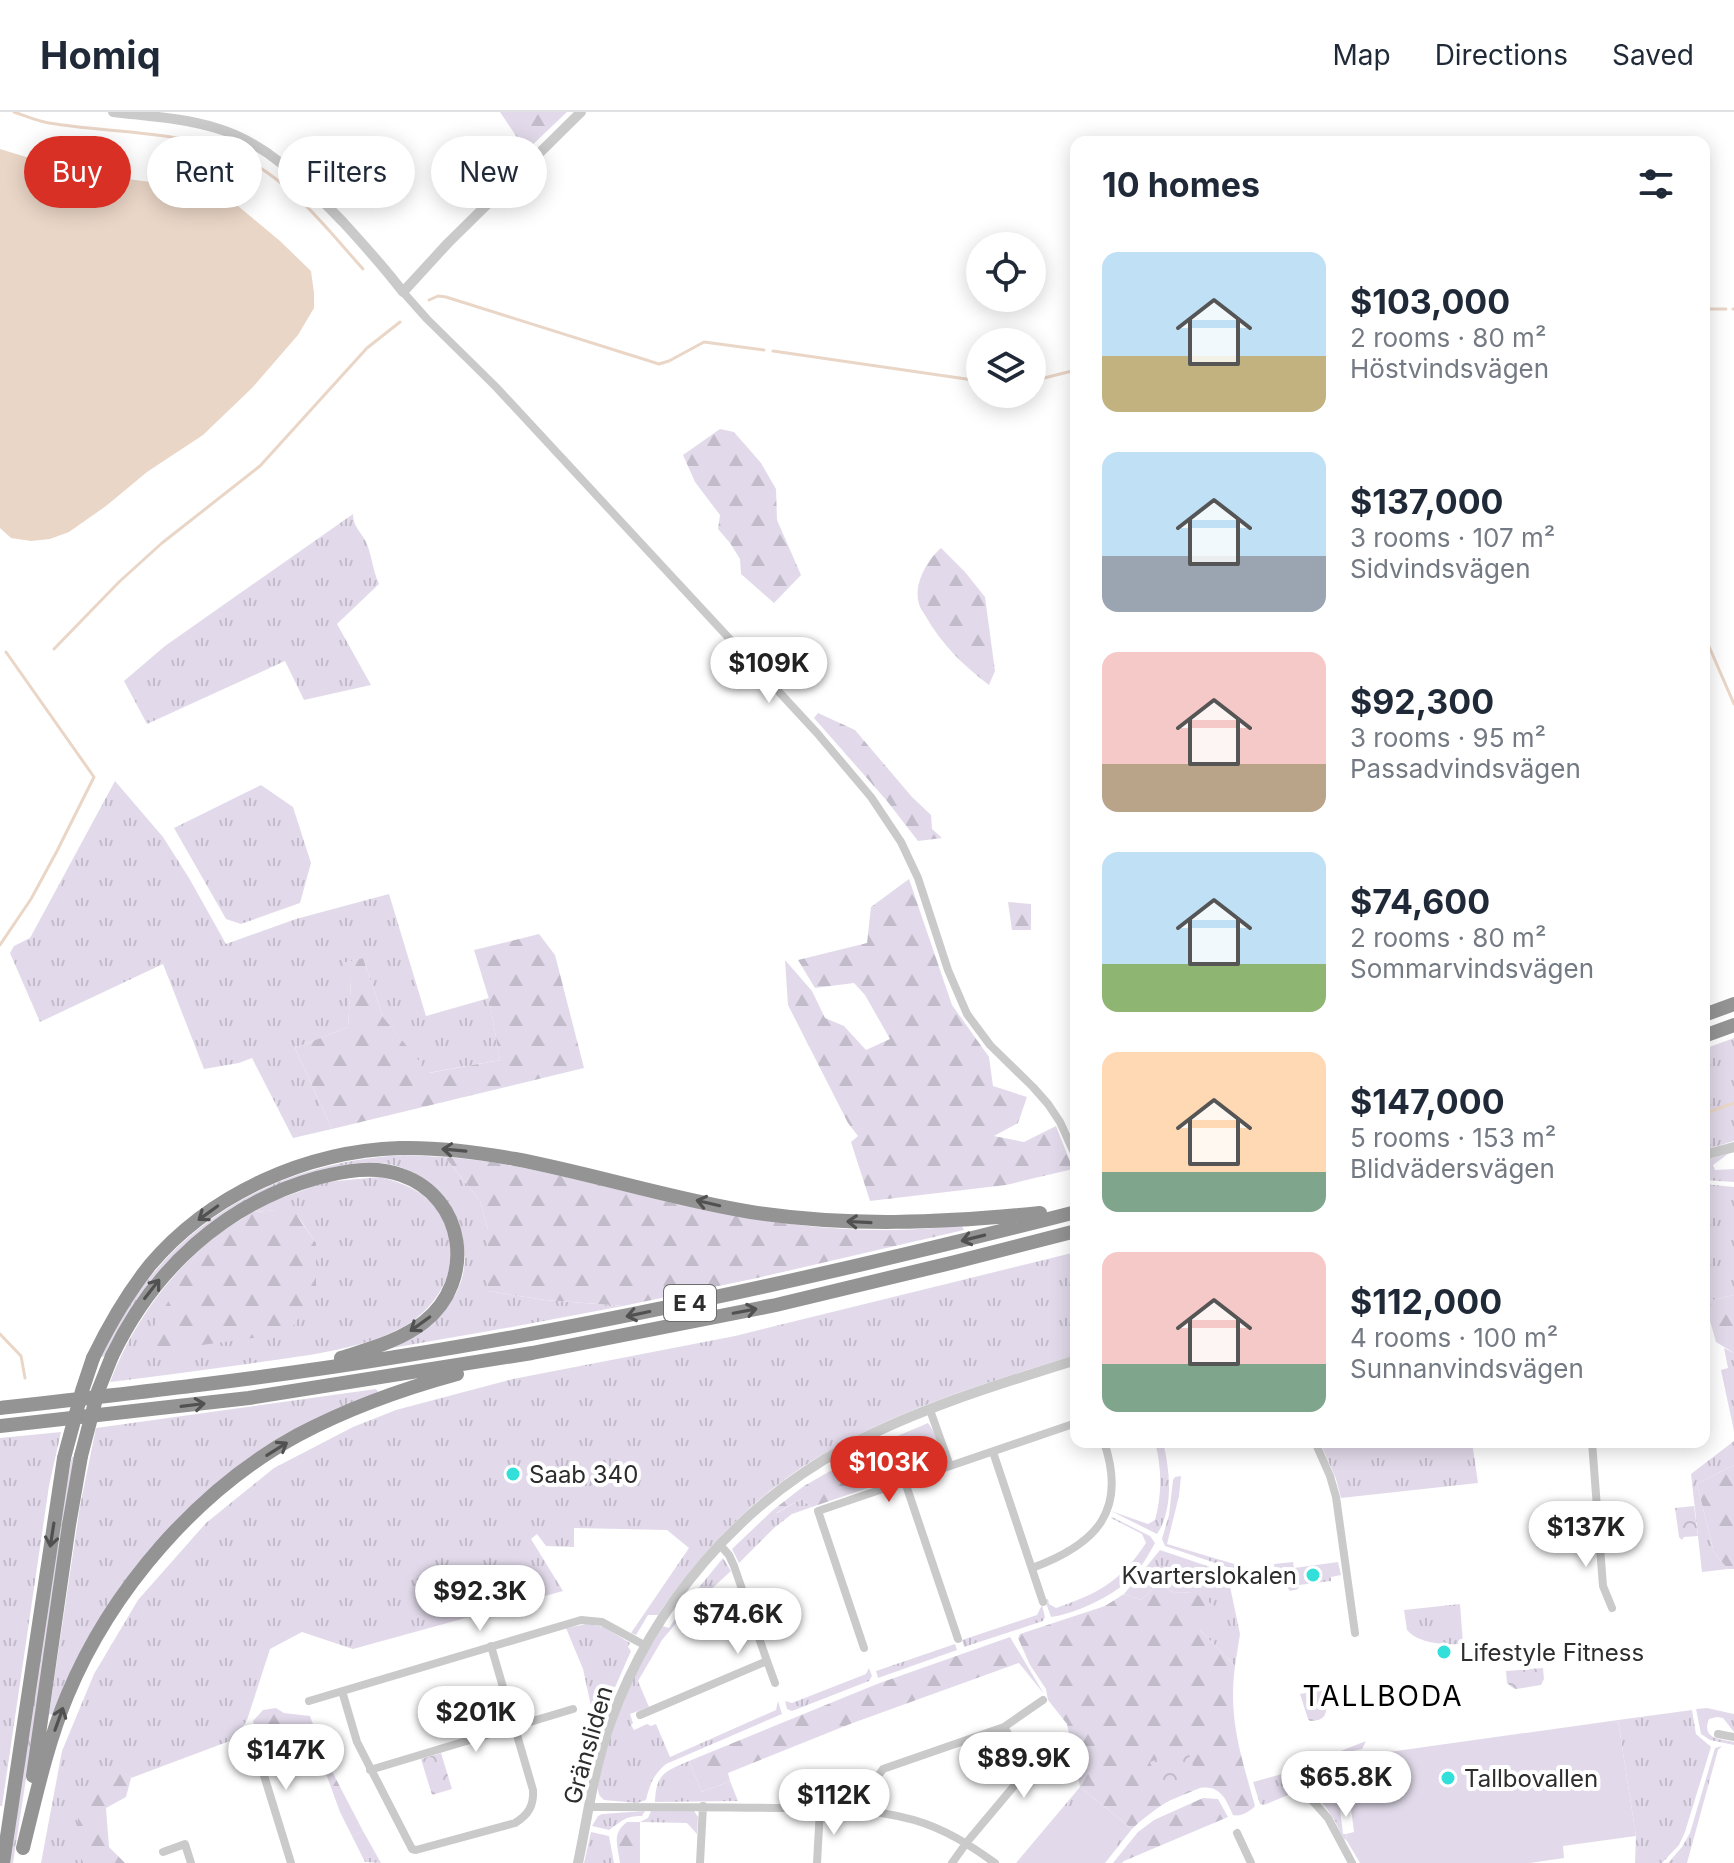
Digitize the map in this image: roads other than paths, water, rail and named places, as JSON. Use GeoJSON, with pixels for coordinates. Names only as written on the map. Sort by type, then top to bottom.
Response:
{"type":"FeatureCollection","features":[{"type":"Feature","properties":{"kind":"highway"},"geometry":{"type":"LineString","coordinates":[[1710,1013],[1734,1004]]}},
{"type":"Feature","properties":{"kind":"highway"},"geometry":{"type":"LineString","coordinates":[[1710,1034],[1734,1025]]}},
{"type":"Feature","properties":{"kind":"highway"},"geometry":{"type":"LineString","coordinates":[[3,1863],[64,1458],[82,1391],[107,1330],[136,1284],[152,1263],[220,1204],[273,1176],[308,1163],[353,1153],[400,1148],[479,1153],[748,1211],[825,1221],[923,1222],[1070,1211]]}},
{"type":"Feature","properties":{"kind":"highway"},"geometry":{"type":"LineString","coordinates":[[22,1855],[58,1595],[81,1456],[98,1391],[121,1336],[151,1289],[185,1253],[241,1210],[306,1181],[356,1170],[379,1170],[419,1182],[432,1192],[448,1213],[455,1235],[457,1268],[446,1296],[425,1321],[403,1335],[372,1349],[299,1372]]}},
{"type":"Feature","properties":{"kind":"highway","name":"E 4"},"geometry":{"type":"LineString","coordinates":[[0,1408],[299,1372],[615,1318],[951,1244],[1070,1213]]}},
{"type":"Feature","properties":{"kind":"highway","name":"E 4"},"geometry":{"type":"LineString","coordinates":[[0,1426],[249,1398],[532,1353],[776,1305],[1070,1233]]}},
{"type":"Feature","properties":{"kind":"highway"},"geometry":{"type":"LineString","coordinates":[[22,1855],[56,1724],[80,1668],[132,1583],[197,1511],[267,1454],[326,1421],[398,1391],[532,1353]]}},
{"type":"Feature","properties":{"kind":"street"},"geometry":{"type":"LineString","coordinates":[[113,112],[217,128],[262,149],[303,180],[383,265],[427,319],[496,387],[806,722],[871,797],[901,842],[918,878],[948,970],[967,1014],[990,1045],[1048,1104],[1070,1144]]}},
{"type":"Feature","properties":{"kind":"street"},"geometry":{"type":"LineString","coordinates":[[403,292],[448,243],[581,112]]}},
{"type":"Feature","properties":{"kind":"street"},"geometry":{"type":"LineString","coordinates":[[1710,1153],[1734,1147]]}},
{"type":"Feature","properties":{"kind":"street","name":"Gränsliden"},"geometry":{"type":"LineString","coordinates":[[578,1863],[595,1776],[627,1681],[683,1588],[748,1516],[825,1459],[874,1434],[930,1410],[1070,1362]]}},
{"type":"Feature","properties":{"kind":"street"},"geometry":{"type":"LineString","coordinates":[[930,1410],[950,1466]]}},
{"type":"Feature","properties":{"kind":"street"},"geometry":{"type":"LineString","coordinates":[[864,1648],[818,1511],[1070,1425]]}},
{"type":"Feature","properties":{"kind":"street"},"geometry":{"type":"LineString","coordinates":[[1032,1568],[1082,1544],[1104,1516],[1112,1477],[1105,1448]]}},
{"type":"Feature","properties":{"kind":"street"},"geometry":{"type":"LineString","coordinates":[[1318,1448],[1336,1497],[1355,1633]]}},
{"type":"Feature","properties":{"kind":"street"},"geometry":{"type":"LineString","coordinates":[[1592,1448],[1603,1586],[1612,1608]]}},
{"type":"Feature","properties":{"kind":"street"},"geometry":{"type":"LineString","coordinates":[[993,1452],[1043,1602]]}},
{"type":"Feature","properties":{"kind":"street"},"geometry":{"type":"LineString","coordinates":[[905,1482],[958,1639]]}},
{"type":"Feature","properties":{"kind":"street"},"geometry":{"type":"LineString","coordinates":[[720,1545],[734,1566],[775,1683]]}},
{"type":"Feature","properties":{"kind":"street"},"geometry":{"type":"LineString","coordinates":[[309,1701],[575,1621],[588,1619],[602,1622],[646,1646]]}},
{"type":"Feature","properties":{"kind":"street"},"geometry":{"type":"LineString","coordinates":[[342,1691],[357,1742],[412,1849],[515,1823],[531,1809],[534,1795],[491,1646]]}},
{"type":"Feature","properties":{"kind":"street"},"geometry":{"type":"LineString","coordinates":[[640,1715],[767,1661]]}},
{"type":"Feature","properties":{"kind":"street"},"geometry":{"type":"LineString","coordinates":[[872,1811],[878,1776],[883,1769],[1004,1727],[1043,1700]]}},
{"type":"Feature","properties":{"kind":"street"},"geometry":{"type":"LineString","coordinates":[[370,1770],[573,1709]]}},
{"type":"Feature","properties":{"kind":"street"},"geometry":{"type":"LineString","coordinates":[[952,1863],[1026,1771],[1025,1762],[1004,1727]]}},
{"type":"Feature","properties":{"kind":"street"},"geometry":{"type":"LineString","coordinates":[[250,1730],[291,1863]]}},
{"type":"Feature","properties":{"kind":"street"},"geometry":{"type":"LineString","coordinates":[[1718,1734],[1734,1737]]}},
{"type":"Feature","properties":{"kind":"street"},"geometry":{"type":"LineString","coordinates":[[1311,1799],[1328,1818],[1352,1863]]}},
{"type":"Feature","properties":{"kind":"street"},"geometry":{"type":"LineString","coordinates":[[589,1807],[703,1806],[872,1811],[941,1829],[967,1842],[995,1863]]}},
{"type":"Feature","properties":{"kind":"street"},"geometry":{"type":"LineString","coordinates":[[700,1863],[703,1806]]}},
{"type":"Feature","properties":{"kind":"street"},"geometry":{"type":"LineString","coordinates":[[817,1863],[820,1809]]}},
{"type":"Feature","properties":{"kind":"street"},"geometry":{"type":"LineString","coordinates":[[1237,1833],[1251,1863]]}},
{"type":"Feature","properties":{"kind":"street"},"geometry":{"type":"LineString","coordinates":[[163,1852],[185,1844],[191,1863]]}},
{"type":"Feature","properties":{"kind":"waterway"},"geometry":{"type":"LineString","coordinates":[[14,112],[49,123],[200,143],[247,160],[295,195],[363,269]]}},
{"type":"Feature","properties":{"kind":"waterway"},"geometry":{"type":"LineString","coordinates":[[429,300],[446,297],[659,364],[704,342],[764,350]]}},
{"type":"Feature","properties":{"kind":"waterway"},"geometry":{"type":"LineString","coordinates":[[1710,309],[1726,309]]}},
{"type":"Feature","properties":{"kind":"waterway"},"geometry":{"type":"LineString","coordinates":[[54,649],[162,543],[260,466],[367,348],[400,322]]}},
{"type":"Feature","properties":{"kind":"waterway"},"geometry":{"type":"LineString","coordinates":[[773,351],[966,379]]}},
{"type":"Feature","properties":{"kind":"waterway"},"geometry":{"type":"LineString","coordinates":[[1046,378],[1070,372]]}},
{"type":"Feature","properties":{"kind":"waterway"},"geometry":{"type":"LineString","coordinates":[[1710,649],[1734,704]]}},
{"type":"Feature","properties":{"kind":"waterway"},"geometry":{"type":"LineString","coordinates":[[0,945],[31,899],[94,777],[6,652]]}},
{"type":"Feature","properties":{"kind":"waterway"},"geometry":{"type":"LineString","coordinates":[[1710,1112],[1734,1103]]}},
{"type":"Feature","properties":{"kind":"waterway"},"geometry":{"type":"LineString","coordinates":[[0,1334],[21,1356],[25,1378]]}},
{"type":"Feature","properties":{"kind":"place","name":"Saab 340"},"geometry":{"type":"Point","coordinates":[513,1474]}},
{"type":"Feature","properties":{"kind":"place","name":"Kvarterslokalen"},"geometry":{"type":"Point","coordinates":[1313,1575]}},
{"type":"Feature","properties":{"kind":"place","name":"Lifestyle Fitness"},"geometry":{"type":"Point","coordinates":[1444,1652]}},
{"type":"Feature","properties":{"kind":"place","name":"Tallbovallen"},"geometry":{"type":"Point","coordinates":[1448,1778]}},
{"type":"Feature","properties":{"kind":"district","name":"TALLBODA"},"geometry":{"type":"Point","coordinates":[1383,1696]}}]}
